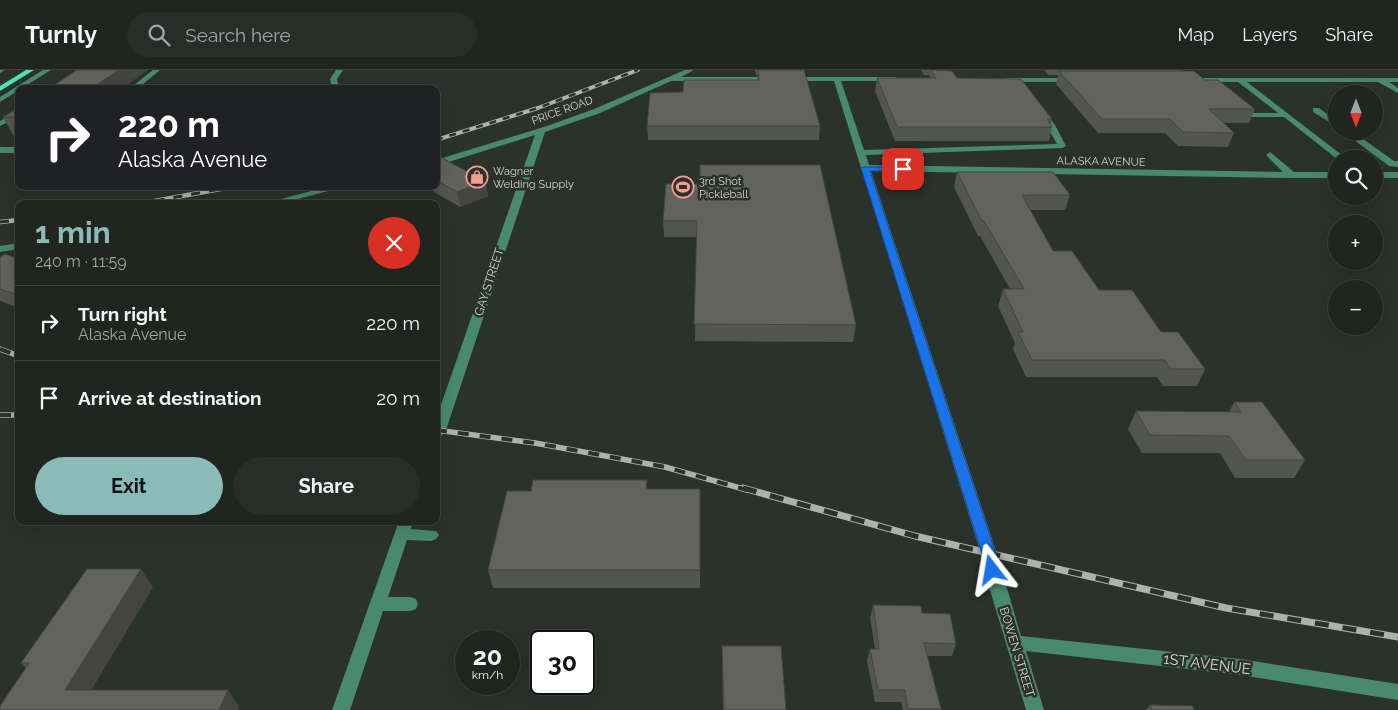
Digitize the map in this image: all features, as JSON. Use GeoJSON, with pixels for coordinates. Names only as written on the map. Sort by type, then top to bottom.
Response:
{"type":"FeatureCollection","features":[{"type":"Feature","properties":{"kind":"main road"},"geometry":{"type":"LineString","coordinates":[[0,89],[31,70]]}},
{"type":"Feature","properties":{"kind":"street"},"geometry":{"type":"LineString","coordinates":[[24,85],[48,70]]}},
{"type":"Feature","properties":{"kind":"street"},"geometry":{"type":"LineString","coordinates":[[137,85],[158,70]]}},
{"type":"Feature","properties":{"kind":"street"},"geometry":{"type":"LineString","coordinates":[[333,85],[332,78],[340,70]]}},
{"type":"Feature","properties":{"kind":"street","name":"PRICE ROAD"},"geometry":{"type":"LineString","coordinates":[[440,162],[541,131],[597,111],[691,70]]}},
{"type":"Feature","properties":{"kind":"street"},"geometry":{"type":"LineString","coordinates":[[854,79],[870,70]]}},
{"type":"Feature","properties":{"kind":"street"},"geometry":{"type":"LineString","coordinates":[[1007,70],[1024,92]]}},
{"type":"Feature","properties":{"kind":"street"},"geometry":{"type":"LineString","coordinates":[[1056,70],[1064,80]]}},
{"type":"Feature","properties":{"kind":"street"},"geometry":{"type":"LineString","coordinates":[[671,79],[902,80]]}},
{"type":"Feature","properties":{"kind":"street","name":"BOWEN STREET"},"geometry":{"type":"LineString","coordinates":[[837,79],[989,554],[992,570],[1035,710]]}},
{"type":"Feature","properties":{"kind":"street"},"geometry":{"type":"LineString","coordinates":[[996,80],[1082,80]]}},
{"type":"Feature","properties":{"kind":"street"},"geometry":{"type":"LineString","coordinates":[[1178,80],[1398,80]]}},
{"type":"Feature","properties":{"kind":"street"},"geometry":{"type":"LineString","coordinates":[[1197,80],[1205,85]]}},
{"type":"Feature","properties":{"kind":"street"},"geometry":{"type":"LineString","coordinates":[[1240,80],[1331,150]]}},
{"type":"Feature","properties":{"kind":"street"},"geometry":{"type":"LineString","coordinates":[[1380,80],[1398,91]]}},
{"type":"Feature","properties":{"kind":"street"},"geometry":{"type":"LineString","coordinates":[[0,100],[15,91]]}},
{"type":"Feature","properties":{"kind":"street"},"geometry":{"type":"LineString","coordinates":[[860,152],[1062,146],[1051,125],[1033,103]]}},
{"type":"Feature","properties":{"kind":"street"},"geometry":{"type":"LineString","coordinates":[[1316,110],[1328,118]]}},
{"type":"Feature","properties":{"kind":"street"},"geometry":{"type":"LineString","coordinates":[[0,124],[15,115]]}},
{"type":"Feature","properties":{"kind":"street"},"geometry":{"type":"LineString","coordinates":[[1252,115],[1285,115]]}},
{"type":"Feature","properties":{"kind":"street","name":"GAY STREET"},"geometry":{"type":"LineString","coordinates":[[440,430],[541,131]]}},
{"type":"Feature","properties":{"kind":"street"},"geometry":{"type":"LineString","coordinates":[[1359,140],[1392,164],[1398,164]]}},
{"type":"Feature","properties":{"kind":"street"},"geometry":{"type":"LineString","coordinates":[[0,150],[15,150]]}},
{"type":"Feature","properties":{"kind":"street"},"geometry":{"type":"LineString","coordinates":[[1270,155],[1292,175]]}},
{"type":"Feature","properties":{"kind":"street","name":"ALASKA AVENUE"},"geometry":{"type":"LineString","coordinates":[[865,168],[1328,175]]}},
{"type":"Feature","properties":{"kind":"street"},"geometry":{"type":"LineString","coordinates":[[1383,176],[1398,176]]}},
{"type":"Feature","properties":{"kind":"street"},"geometry":{"type":"LineString","coordinates":[[283,200],[326,190]]}},
{"type":"Feature","properties":{"kind":"street"},"geometry":{"type":"LineString","coordinates":[[0,248],[15,246]]}},
{"type":"Feature","properties":{"kind":"street"},"geometry":{"type":"LineString","coordinates":[[341,710],[403,528],[431,534]]}},
{"type":"Feature","properties":{"kind":"street"},"geometry":{"type":"LineString","coordinates":[[377,604],[410,604]]}},
{"type":"Feature","properties":{"kind":"street","name":"1ST AVENUE"},"geometry":{"type":"LineString","coordinates":[[1015,642],[1240,667],[1398,692]]}},
{"type":"Feature","properties":{"kind":"building"},"geometry":{"type":"Polygon","coordinates":[[[77,70],[119,70],[97,85],[54,85],[77,70]]]}},
{"type":"Feature","properties":{"kind":"building"},"geometry":{"type":"Polygon","coordinates":[[[758,70],[804,70],[820,126],[647,126],[650,93],[683,92],[684,80],[759,80],[758,70]]]}},
{"type":"Feature","properties":{"kind":"building"},"geometry":{"type":"Polygon","coordinates":[[[931,70],[952,71],[957,78],[1021,79],[1052,119],[1047,119],[1052,127],[897,127],[877,78],[936,78],[931,70]]]}},
{"type":"Feature","properties":{"kind":"building"},"geometry":{"type":"Polygon","coordinates":[[[1059,71],[1194,71],[1205,80],[1218,80],[1255,109],[1209,109],[1234,133],[1183,132],[1170,119],[1102,119],[1059,71]]]}},
{"type":"Feature","properties":{"kind":"building"},"geometry":{"type":"Polygon","coordinates":[[[15,110],[15,117],[3,117],[15,110]]]}},
{"type":"Feature","properties":{"kind":"building"},"geometry":{"type":"Polygon","coordinates":[[[440,157],[485,181],[457,192],[440,182],[440,157]]]}},
{"type":"Feature","properties":{"kind":"building"},"geometry":{"type":"Polygon","coordinates":[[[700,165],[820,165],[856,325],[694,324],[697,221],[663,221],[666,184],[700,184],[700,165]]]}},
{"type":"Feature","properties":{"kind":"building"},"geometry":{"type":"Polygon","coordinates":[[[957,172],[1053,172],[1070,195],[1022,195],[1053,251],[1072,251],[1099,290],[1132,290],[1161,332],[1178,332],[1205,369],[1171,369],[1165,360],[1032,360],[1018,332],[1023,332],[1003,289],[1024,289],[984,221],[982,221],[957,172]]]}},
{"type":"Feature","properties":{"kind":"building"},"geometry":{"type":"Polygon","coordinates":[[[5,254],[15,258],[15,294],[0,289],[0,257],[5,254]]]}},
{"type":"Feature","properties":{"kind":"building"},"geometry":{"type":"Polygon","coordinates":[[[1234,402],[1262,402],[1305,460],[1246,460],[1229,436],[1150,435],[1136,411],[1241,412],[1234,402]]]}},
{"type":"Feature","properties":{"kind":"building"},"geometry":{"type":"Polygon","coordinates":[[[533,480],[647,480],[646,489],[700,489],[700,570],[488,570],[507,491],[531,491],[533,480]]]}},
{"type":"Feature","properties":{"kind":"building"},"geometry":{"type":"Polygon","coordinates":[[[87,569],[141,569],[65,690],[228,690],[219,710],[0,710],[0,706],[29,663],[21,663],[87,569]]]}},
{"type":"Feature","properties":{"kind":"building"},"geometry":{"type":"Polygon","coordinates":[[[873,605],[921,606],[922,613],[950,614],[956,644],[924,643],[941,709],[908,709],[905,690],[878,690],[870,649],[879,649],[873,605]]]}},
{"type":"Feature","properties":{"kind":"building"},"geometry":{"type":"Polygon","coordinates":[[[722,646],[781,646],[786,710],[724,710],[722,646]]]}},
{"type":"Feature","properties":{"kind":"building"},"geometry":{"type":"Polygon","coordinates":[[[1150,705],[1192,706],[1194,710],[1152,710],[1150,705]]]}},
{"type":"Feature","properties":{"kind":"railway"},"geometry":{"type":"LineString","coordinates":[[440,139],[538,108],[638,70]]}},
{"type":"Feature","properties":{"kind":"railway"},"geometry":{"type":"LineString","coordinates":[[160,200],[215,190]]}},
{"type":"Feature","properties":{"kind":"railway"},"geometry":{"type":"LineString","coordinates":[[0,222],[15,220]]}},
{"type":"Feature","properties":{"kind":"railway"},"geometry":{"type":"LineString","coordinates":[[0,349],[15,355]]}},
{"type":"Feature","properties":{"kind":"railway"},"geometry":{"type":"LineString","coordinates":[[0,415],[15,415]]}},
{"type":"Feature","properties":{"kind":"railway"},"geometry":{"type":"LineString","coordinates":[[440,431],[535,443],[665,467],[747,490]]}},
{"type":"Feature","properties":{"kind":"railway"},"geometry":{"type":"LineString","coordinates":[[743,488],[915,536],[1226,608],[1398,637]]}},
{"type":"Feature","properties":{"kind":"place","name":"Wagner Welding Supply"},"geometry":{"type":"Point","coordinates":[477,177]}},
{"type":"Feature","properties":{"kind":"place","name":"3rd Shot Pickleball"},"geometry":{"type":"Point","coordinates":[683,187]}},
{"type":"Feature","properties":{"kind":"route"},"geometry":{"type":"LineString","coordinates":[[903,169],[865,168],[989,554],[992,570]]}}]}
